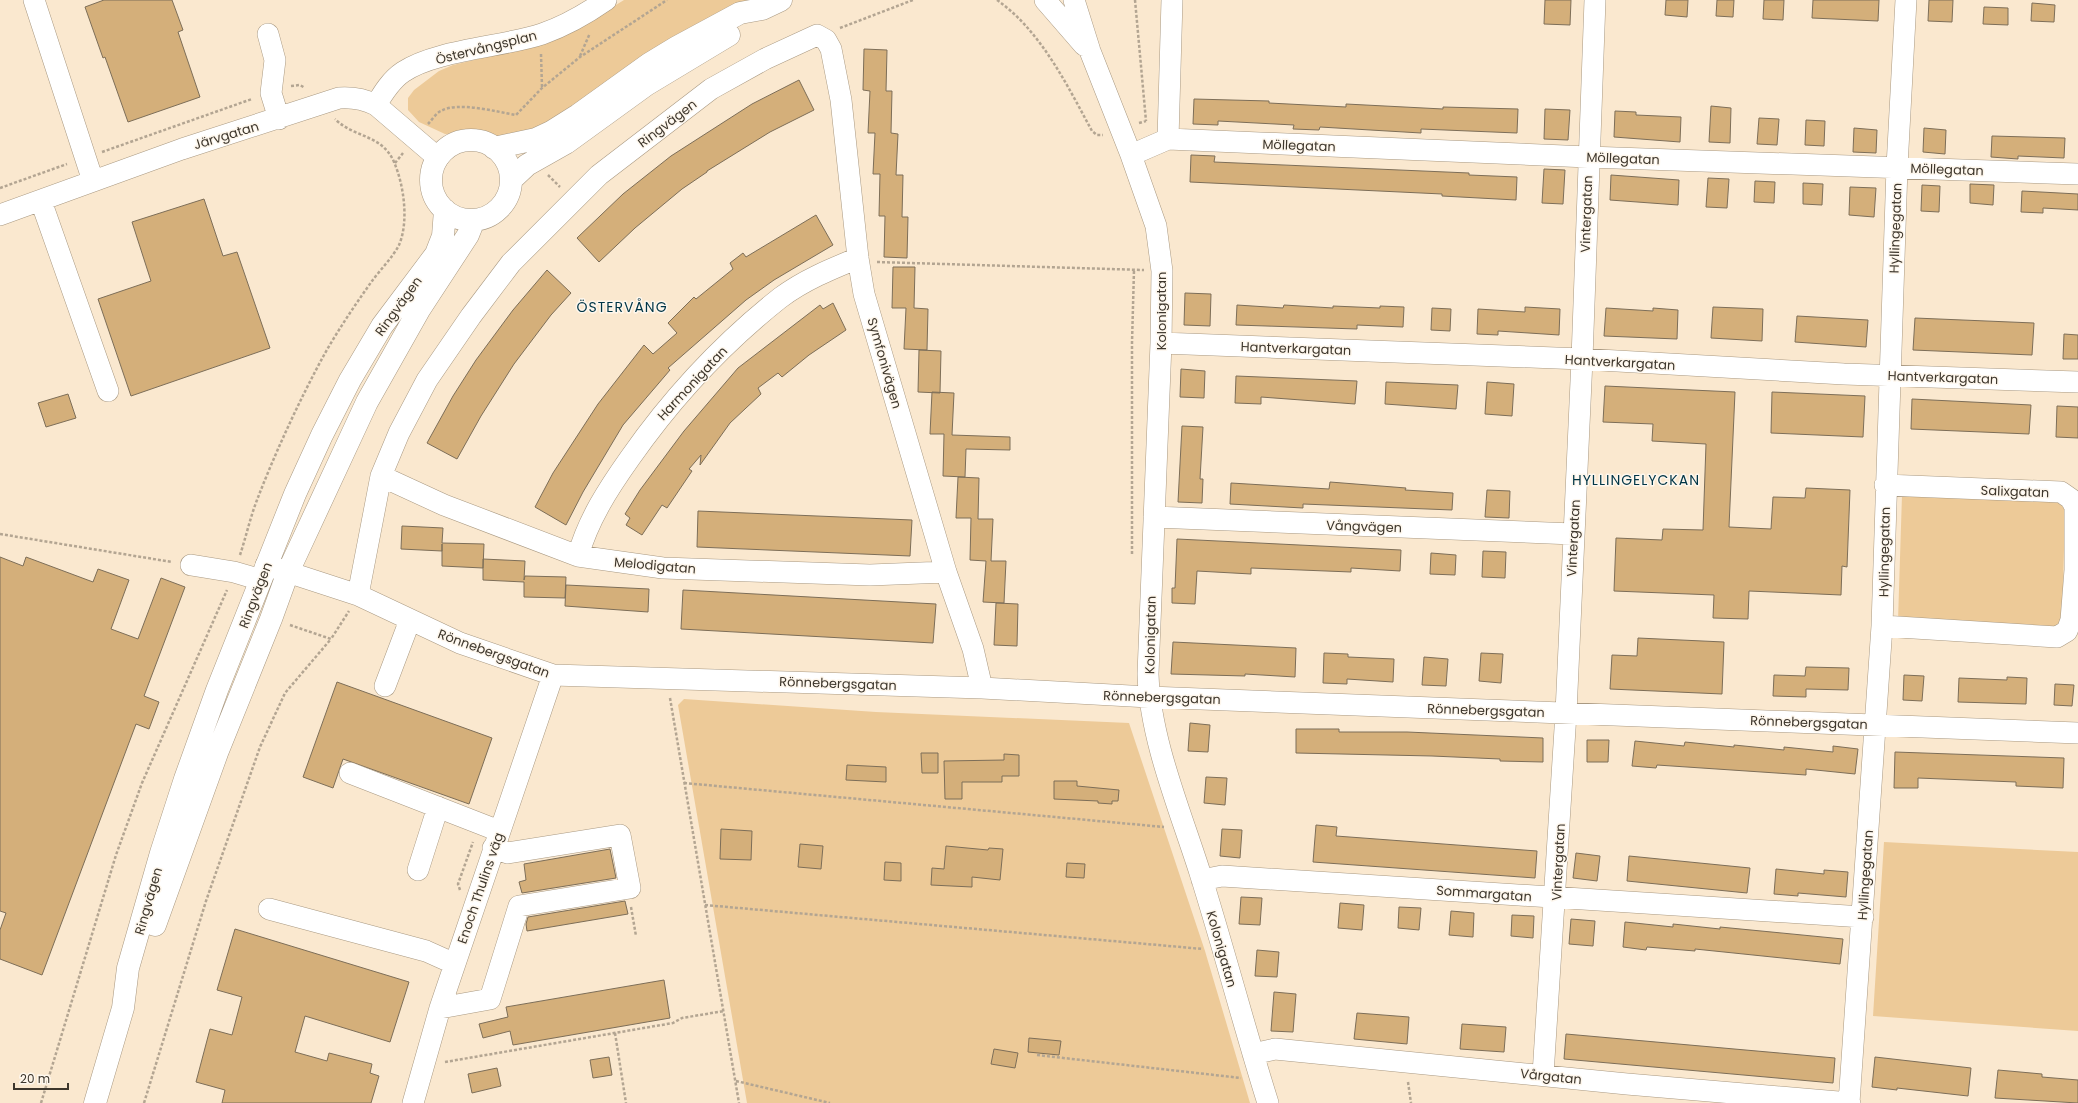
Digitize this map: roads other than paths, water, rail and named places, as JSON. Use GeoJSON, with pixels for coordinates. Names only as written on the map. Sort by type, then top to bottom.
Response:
{"type":"FeatureCollection","features":[{"type":"Feature","properties":{"kind":"main road"},"geometry":{"type":"LineString","coordinates":[[494,148],[536,139],[551,132],[676,47],[740,13],[762,9],[781,0]]}},
{"type":"Feature","properties":{"kind":"main road"},"geometry":{"type":"LineString","coordinates":[[511,180],[527,165],[566,143],[646,85],[747,24],[762,9]]}},
{"type":"Feature","properties":{"kind":"main road"},"geometry":{"type":"LineString","coordinates":[[460,142],[481,142],[494,148],[506,162],[511,180],[509,193],[503,205],[487,217],[474,220],[458,218],[445,210],[435,197],[432,190],[432,173],[438,158],[448,148],[460,142]]}},
{"type":"Feature","properties":{"kind":"main road","name":"Ringvägen"},"geometry":{"type":"LineString","coordinates":[[123,1008],[128,968],[185,779],[217,690],[264,572],[313,455],[350,380],[382,326],[436,254],[443,236],[445,210]]}},
{"type":"Feature","properties":{"kind":"main road","name":"Ringvägen"},"geometry":{"type":"LineString","coordinates":[[95,1103],[123,1008],[140,971],[217,752],[272,619],[288,572],[367,402],[419,310],[468,235],[474,220]]}},
{"type":"Feature","properties":{"kind":"street"},"geometry":{"type":"LineString","coordinates":[[34,0],[93,181]]}},
{"type":"Feature","properties":{"kind":"street","name":"Östervångsplan"},"geometry":{"type":"LineString","coordinates":[[376,105],[384,90],[394,80],[414,66],[450,55],[540,35],[567,25],[606,0]]}},
{"type":"Feature","properties":{"kind":"street","name":"Kolonigatan"},"geometry":{"type":"LineString","coordinates":[[1045,0],[1090,52]]}},
{"type":"Feature","properties":{"kind":"street","name":"Kolonigatan"},"geometry":{"type":"LineString","coordinates":[[1074,0],[1090,52],[1131,155],[1156,226],[1162,271],[1162,343],[1149,621],[1149,697],[1155,730],[1202,880],[1268,1103]]}},
{"type":"Feature","properties":{"kind":"street"},"geometry":{"type":"LineString","coordinates":[[1131,155],[1168,139],[1172,0]]}},
{"type":"Feature","properties":{"kind":"street","name":"Vintergatan"},"geometry":{"type":"LineString","coordinates":[[1543,1076],[1556,897],[1566,713],[1582,360],[1588,157],[1595,0]]}},
{"type":"Feature","properties":{"kind":"street","name":"Hyllingegatan"},"geometry":{"type":"LineString","coordinates":[[1850,1103],[1882,626],[1885,486],[1891,375],[1897,167],[1906,0]]}},
{"type":"Feature","properties":{"kind":"street"},"geometry":{"type":"LineString","coordinates":[[268,34],[276,60],[271,93],[279,119]]}},
{"type":"Feature","properties":{"kind":"street","name":"Symfonivägen"},"geometry":{"type":"LineString","coordinates":[[817,36],[826,40],[831,49],[841,100],[858,258],[864,294],[946,572],[972,649],[982,688]]}},
{"type":"Feature","properties":{"kind":"street","name":"Ringvägen"},"geometry":{"type":"LineString","coordinates":[[358,595],[381,476],[399,433],[427,380],[471,316],[511,263],[598,175],[711,89],[765,59],[817,36]]}},
{"type":"Feature","properties":{"kind":"street","name":"Järvgatan"},"geometry":{"type":"LineString","coordinates":[[0,215],[182,149],[279,119],[339,98],[367,100],[376,105],[438,158]]}},
{"type":"Feature","properties":{"kind":"street","name":"Möllegatan"},"geometry":{"type":"LineString","coordinates":[[1168,139],[1588,157],[2078,174]]}},
{"type":"Feature","properties":{"kind":"street"},"geometry":{"type":"LineString","coordinates":[[41,200],[108,391]]}},
{"type":"Feature","properties":{"kind":"street","name":"Harmonigatan"},"geometry":{"type":"LineString","coordinates":[[578,556],[584,534],[601,502],[652,426],[681,391],[722,349],[781,298],[816,275],[858,258]]}},
{"type":"Feature","properties":{"kind":"street","name":"Hantverkargatan"},"geometry":{"type":"LineString","coordinates":[[1162,343],[1582,360],[1844,374],[2078,382]]}},
{"type":"Feature","properties":{"kind":"street","name":"Melodigatan"},"geometry":{"type":"LineString","coordinates":[[381,476],[444,505],[578,556],[662,568],[870,575],[946,572]]}},
{"type":"Feature","properties":{"kind":"street","name":"Salixgatan"},"geometry":{"type":"LineString","coordinates":[[1882,626],[2057,636],[2067,631],[2071,620],[2076,570],[2075,507],[2070,499],[2061,492],[1885,486]]}},
{"type":"Feature","properties":{"kind":"street","name":"Vångvägen"},"geometry":{"type":"LineString","coordinates":[[1154,517],[1573,534]]}},
{"type":"Feature","properties":{"kind":"street","name":"Rönnebergsgatan"},"geometry":{"type":"LineString","coordinates":[[191,565],[234,572],[288,572],[358,595],[460,642],[553,675],[982,688],[1149,697],[2078,732]]}},
{"type":"Feature","properties":{"kind":"street"},"geometry":{"type":"LineString","coordinates":[[385,686],[410,620]]}},
{"type":"Feature","properties":{"kind":"street","name":"Enoch Thulins väg"},"geometry":{"type":"LineString","coordinates":[[412,1103],[454,964],[553,675]]}},
{"type":"Feature","properties":{"kind":"street"},"geometry":{"type":"LineString","coordinates":[[350,773],[438,807],[496,839],[508,853],[620,835],[630,888],[519,906],[490,999],[440,1008]]}},
{"type":"Feature","properties":{"kind":"street"},"geometry":{"type":"LineString","coordinates":[[418,870],[438,807]]}},
{"type":"Feature","properties":{"kind":"street","name":"Sommargatan"},"geometry":{"type":"LineString","coordinates":[[1202,880],[1222,876],[1863,917]]}},
{"type":"Feature","properties":{"kind":"street"},"geometry":{"type":"LineString","coordinates":[[269,909],[426,951],[454,964]]}},
{"type":"Feature","properties":{"kind":"street","name":"Vårgatan"},"geometry":{"type":"LineString","coordinates":[[1253,1054],[1275,1049],[1543,1076],[1850,1103]]}},
{"type":"Feature","properties":{"kind":"district","name":"ÖSTERVÅNG"},"geometry":{"type":"Point","coordinates":[622,307]}},
{"type":"Feature","properties":{"kind":"district","name":"HYLLINGELYCKAN"},"geometry":{"type":"Point","coordinates":[1636,480]}}]}
